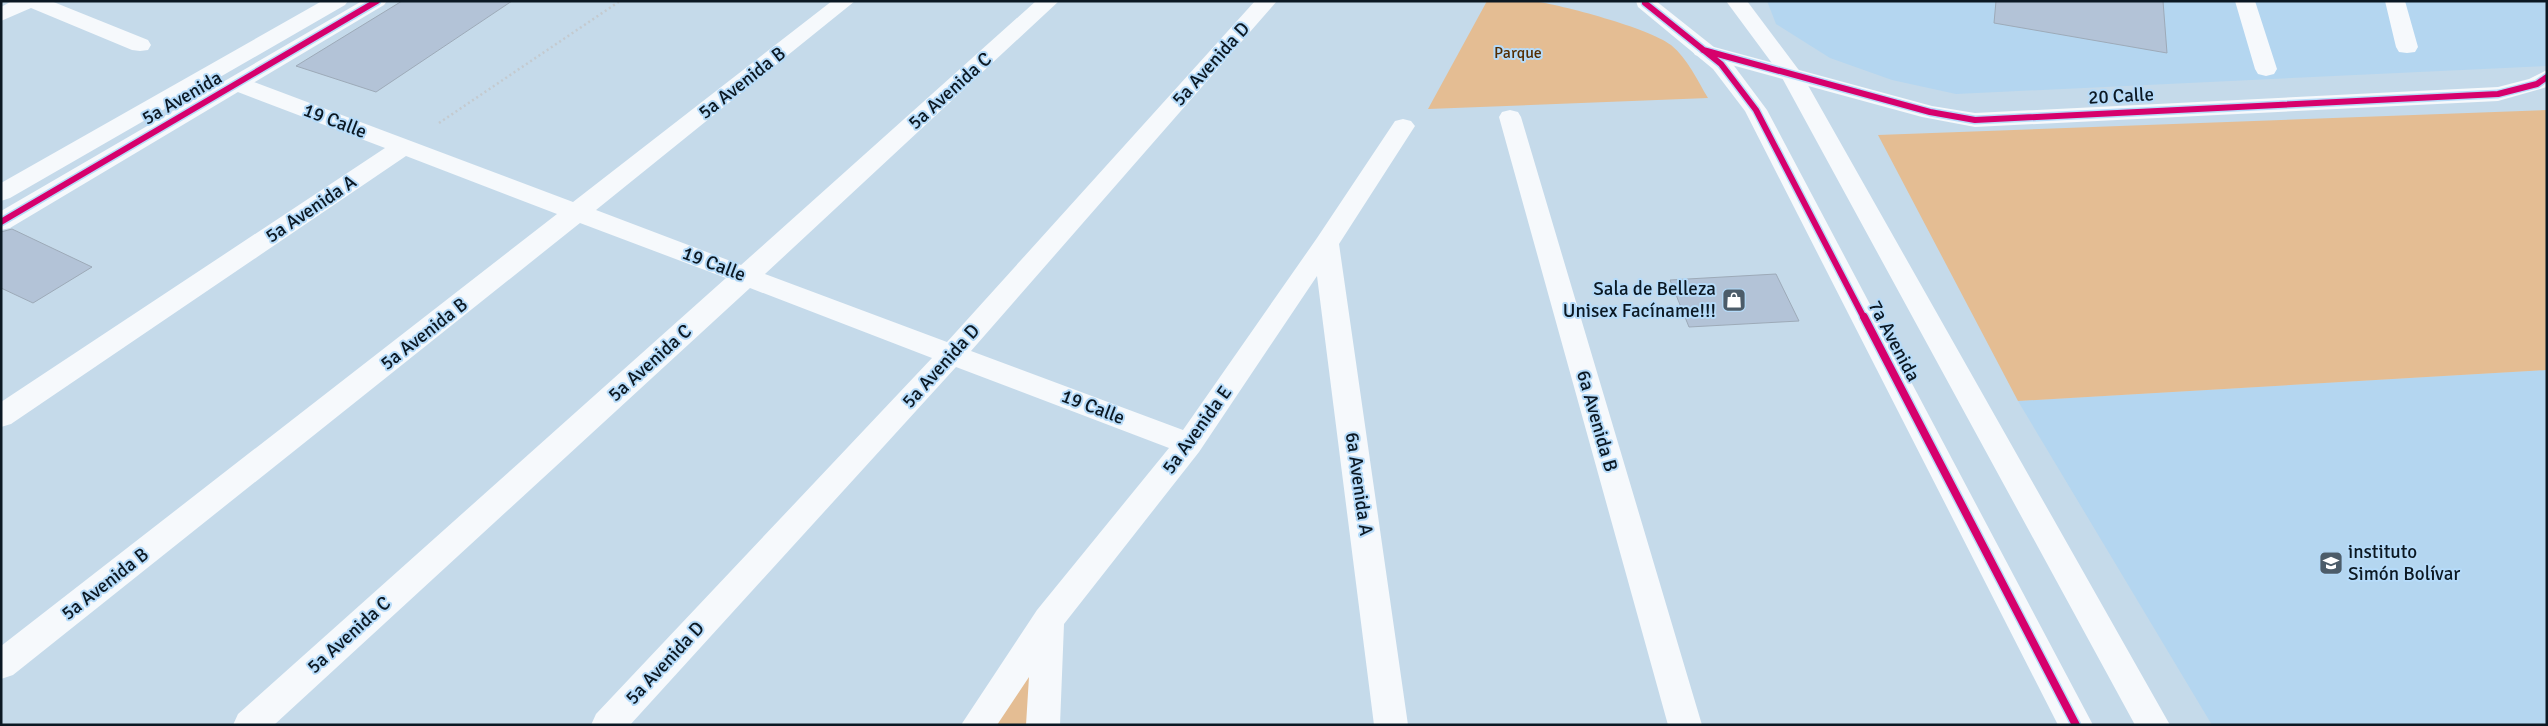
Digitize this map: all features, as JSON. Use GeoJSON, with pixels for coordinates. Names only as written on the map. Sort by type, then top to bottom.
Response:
{"type":"FeatureCollection","features":[{"type":"Feature","properties":{"kind":"street"},"geometry":{"type":"LineString","coordinates":[[1,15],[30,1],[140,45]]}},
{"type":"Feature","properties":{"kind":"street","name":"5a Avenida"},"geometry":{"type":"LineString","coordinates":[[1,193],[338,1]]}},
{"type":"Feature","properties":{"kind":"street","name":"5a Avenida"},"geometry":{"type":"LineString","coordinates":[[1,222],[377,1]]}},
{"type":"Feature","properties":{"kind":"street","name":"5a Avenida B"},"geometry":{"type":"LineString","coordinates":[[1,665],[845,1]]}},
{"type":"Feature","properties":{"kind":"street","name":"5a Avenida C"},"geometry":{"type":"LineString","coordinates":[[250,725],[1049,1]]}},
{"type":"Feature","properties":{"kind":"street","name":"5a Avenida D"},"geometry":{"type":"LineString","coordinates":[[608,725],[952,354],[1267,1]]}},
{"type":"Feature","properties":{"kind":"street"},"geometry":{"type":"LineString","coordinates":[[1639,2],[1673,1]]}},
{"type":"Feature","properties":{"kind":"street","name":"7a Avenida"},"geometry":{"type":"LineString","coordinates":[[1736,1],[1790,72],[2153,725]]}},
{"type":"Feature","properties":{"kind":"street"},"geometry":{"type":"LineString","coordinates":[[2246,1],[2266,69]]}},
{"type":"Feature","properties":{"kind":"street"},"geometry":{"type":"LineString","coordinates":[[2395,1],[2407,47]]}},
{"type":"Feature","properties":{"kind":"street","name":"7a Avenida"},"geometry":{"type":"LineString","coordinates":[[1639,2],[1721,64],[1756,110],[2076,725]]}},
{"type":"Feature","properties":{"kind":"street","name":"20 Calle"},"geometry":{"type":"LineString","coordinates":[[1703,50],[1790,72],[1930,112],[1975,120],[2498,94],[2537,84],[2547,77]]}},
{"type":"Feature","properties":{"kind":"street","name":"19 Calle"},"geometry":{"type":"LineString","coordinates":[[238,84],[1189,444]]}},
{"type":"Feature","properties":{"kind":"street","name":"6a Avenida B"},"geometry":{"type":"LineString","coordinates":[[1510,118],[1684,725]]}},
{"type":"Feature","properties":{"kind":"street","name":"5a Avenida E"},"geometry":{"type":"LineString","coordinates":[[978,725],[1048,620],[1189,444],[1326,244],[1403,126]]}},
{"type":"Feature","properties":{"kind":"street","name":"5a Avenida A"},"geometry":{"type":"LineString","coordinates":[[1,416],[403,146]]}},
{"type":"Feature","properties":{"kind":"street","name":"6a Avenida A"},"geometry":{"type":"LineString","coordinates":[[1326,244],[1391,725]]}},
{"type":"Feature","properties":{"kind":"street"},"geometry":{"type":"LineString","coordinates":[[1043,725],[1048,620]]}},
{"type":"Feature","properties":{"kind":"path"},"geometry":{"type":"LineString","coordinates":[[403,146],[620,1]]}},
{"type":"Feature","properties":{"kind":"shaded area"},"geometry":{"type":"Polygon","coordinates":[[[1767,1],[2547,1],[2547,66],[1956,94],[1892,80],[1830,58],[1776,24],[1767,1]]]}},
{"type":"Feature","properties":{"kind":"shaded area","name":"instituto Simón Bolívar"},"geometry":{"type":"Polygon","coordinates":[[[2547,370],[2547,725],[2212,725],[2018,401],[2547,370]]]}},
{"type":"Feature","properties":{"kind":"green space","name":"Parque"},"geometry":{"type":"Polygon","coordinates":[[[1487,1],[1533,1],[1546,3],[1605,18],[1660,38],[1671,45],[1682,57],[1708,98],[1428,109],[1487,1]]]}},
{"type":"Feature","properties":{"kind":"green space"},"geometry":{"type":"Polygon","coordinates":[[[2547,110],[2547,370],[2018,401],[1878,135],[2547,110]]]}},
{"type":"Feature","properties":{"kind":"green space"},"geometry":{"type":"Polygon","coordinates":[[[1044,633],[1040,725],[983,725],[1044,633]]]}},
{"type":"Feature","properties":{"kind":"building"},"geometry":{"type":"Polygon","coordinates":[[[402,1],[512,1],[376,92],[296,66],[402,1]]]}},
{"type":"Feature","properties":{"kind":"building"},"geometry":{"type":"Polygon","coordinates":[[[1996,1],[2163,1],[2167,53],[1994,23],[1996,1]]]}},
{"type":"Feature","properties":{"kind":"building"},"geometry":{"type":"Polygon","coordinates":[[[12,229],[92,267],[33,303],[1,288],[1,232],[12,229]]]}},
{"type":"Feature","properties":{"kind":"building","name":"Sala de Belleza Unisex Facíname!!!"},"geometry":{"type":"Polygon","coordinates":[[[1776,274],[1799,321],[1689,327],[1670,280],[1776,274]]]}},
{"type":"Feature","properties":{"kind":"cycle path"},"geometry":{"type":"LineString","coordinates":[[1,222],[377,1]]}},
{"type":"Feature","properties":{"kind":"cycle path"},"geometry":{"type":"LineString","coordinates":[[1645,3],[1721,64],[1756,110],[2076,725]]}},
{"type":"Feature","properties":{"kind":"cycle path"},"geometry":{"type":"LineString","coordinates":[[1703,50],[1930,112],[1975,120],[2498,94],[2537,84],[2547,77]]}},
{"type":"Feature","properties":{"kind":"place","name":"Sala de Belleza Unisex Facíname!!!"},"geometry":{"type":"Point","coordinates":[1734,300]}},
{"type":"Feature","properties":{"kind":"place","name":"instituto Simón Bolívar"},"geometry":{"type":"Point","coordinates":[2331,563]}}]}
